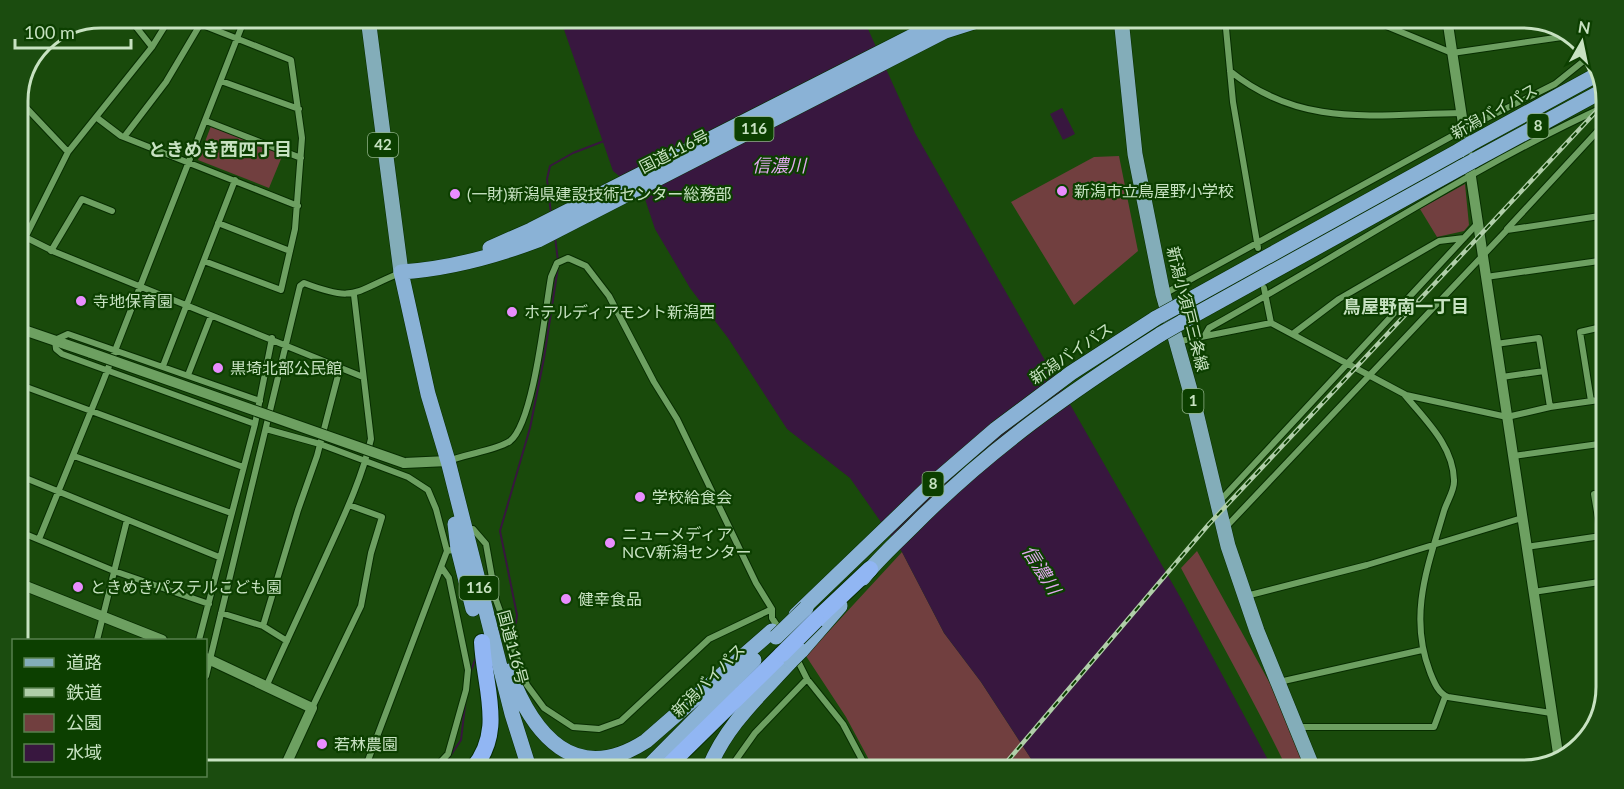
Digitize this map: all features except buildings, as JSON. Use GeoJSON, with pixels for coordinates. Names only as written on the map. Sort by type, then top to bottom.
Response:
{"type":"FeatureCollection","features":[{"type":"Feature","properties":{"kind":"highway","name":"国道116号"},"geometry":{"type":"LineString","coordinates":[[534,235],[927,29]]}},
{"type":"Feature","properties":{"kind":"highway","name":"国道116号"},"geometry":{"type":"LineString","coordinates":[[527,760],[480,594],[448,461],[428,394],[400,272],[425,261],[487,249],[534,235],[951,29]]}},
{"type":"Feature","properties":{"kind":"highway","name":"新潟バイパス"},"geometry":{"type":"LineString","coordinates":[[654,760],[774,634],[806,608],[963,457],[1075,380],[1156,318],[1464,141],[1592,77]]}},
{"type":"Feature","properties":{"kind":"highway","name":"新潟バイパス"},"geometry":{"type":"LineString","coordinates":[[870,569],[968,473],[1036,417],[1075,380],[1468,168],[1595,95]]}},
{"type":"Feature","properties":{"kind":"highway","name":"国道116号"},"geometry":{"type":"LineString","coordinates":[[448,461],[452,550],[491,637],[517,760]]}},
{"type":"Feature","properties":{"kind":"highway","name":"8"},"geometry":{"type":"LineString","coordinates":[[675,760],[786,657],[870,569]]}},
{"type":"Feature","properties":{"kind":"highway"},"geometry":{"type":"LineString","coordinates":[[480,594],[491,637],[517,692],[540,732],[568,753],[584,758],[602,759],[634,749],[774,634]]}},
{"type":"Feature","properties":{"kind":"highway","name":"116"},"geometry":{"type":"LineString","coordinates":[[479,760],[484,753],[492,730],[491,637]]}},
{"type":"Feature","properties":{"kind":"highway","name":"8"},"geometry":{"type":"LineString","coordinates":[[713,760],[718,747],[786,657]]}},
{"type":"Feature","properties":{"kind":"main road","name":"42"},"geometry":{"type":"LineString","coordinates":[[369,29],[400,272]]}},
{"type":"Feature","properties":{"kind":"main road","name":"新潟小須戸三条線"},"geometry":{"type":"LineString","coordinates":[[1122,29],[1135,154],[1163,294],[1224,529],[1245,596],[1310,760]]}},
{"type":"Feature","properties":{"kind":"street"},"geometry":{"type":"LineString","coordinates":[[138,29],[152,47]]}},
{"type":"Feature","properties":{"kind":"street"},"geometry":{"type":"LineString","coordinates":[[29,234],[68,152],[152,47],[163,29]]}},
{"type":"Feature","properties":{"kind":"street"},"geometry":{"type":"LineString","coordinates":[[124,137],[166,82],[197,29]]}},
{"type":"Feature","properties":{"kind":"street"},"geometry":{"type":"LineString","coordinates":[[204,261],[281,290],[298,206],[301,158],[299,109],[291,60],[218,29]]}},
{"type":"Feature","properties":{"kind":"street"},"geometry":{"type":"LineString","coordinates":[[39,539],[116,350],[241,29]]}},
{"type":"Feature","properties":{"kind":"street"},"geometry":{"type":"LineString","coordinates":[[1226,29],[1230,70],[1258,245]]}},
{"type":"Feature","properties":{"kind":"street"},"geometry":{"type":"LineString","coordinates":[[1394,29],[1452,53],[1552,38]]}},
{"type":"Feature","properties":{"kind":"street"},"geometry":{"type":"LineString","coordinates":[[1449,29],[1558,752]]}},
{"type":"Feature","properties":{"kind":"street"},"geometry":{"type":"LineString","coordinates":[[1230,70],[1244,82],[1283,102],[1331,115],[1461,114]]}},
{"type":"Feature","properties":{"kind":"street"},"geometry":{"type":"LineString","coordinates":[[1163,294],[1464,141],[1556,84],[1570,72]]}},
{"type":"Feature","properties":{"kind":"street"},"geometry":{"type":"LineString","coordinates":[[221,81],[299,109]]}},
{"type":"Feature","properties":{"kind":"street"},"geometry":{"type":"LineString","coordinates":[[29,111],[68,152]]}},
{"type":"Feature","properties":{"kind":"street"},"geometry":{"type":"LineString","coordinates":[[1204,335],[1209,328],[1265,297],[1468,168],[1595,111]]}},
{"type":"Feature","properties":{"kind":"street"},"geometry":{"type":"LineString","coordinates":[[96,117],[124,137],[298,206]]}},
{"type":"Feature","properties":{"kind":"street"},"geometry":{"type":"LineString","coordinates":[[206,121],[301,158]]}},
{"type":"Feature","properties":{"kind":"street"},"geometry":{"type":"LineString","coordinates":[[1224,529],[1595,134]]}},
{"type":"Feature","properties":{"kind":"street"},"geometry":{"type":"LineString","coordinates":[[163,366],[235,180]]}},
{"type":"Feature","properties":{"kind":"street"},"geometry":{"type":"LineString","coordinates":[[51,251],[82,199],[112,211]]}},
{"type":"Feature","properties":{"kind":"street"},"geometry":{"type":"LineString","coordinates":[[1507,230],[1595,217]]}},
{"type":"Feature","properties":{"kind":"street"},"geometry":{"type":"LineString","coordinates":[[218,223],[290,251]]}},
{"type":"Feature","properties":{"kind":"street"},"geometry":{"type":"LineString","coordinates":[[1218,503],[1478,224]]}},
{"type":"Feature","properties":{"kind":"street"},"geometry":{"type":"LineString","coordinates":[[1294,333],[1339,299],[1439,241],[1465,237]]}},
{"type":"Feature","properties":{"kind":"street"},"geometry":{"type":"LineString","coordinates":[[29,239],[51,251],[272,338],[363,377]]}},
{"type":"Feature","properties":{"kind":"street"},"geometry":{"type":"LineString","coordinates":[[29,332],[404,463],[448,461],[508,442],[518,433],[531,399],[550,276],[557,262],[568,258],[586,266],[609,296],[654,382],[677,419],[756,583],[772,609],[772,618],[807,679],[843,724],[862,760]]}},
{"type":"Feature","properties":{"kind":"street"},"geometry":{"type":"LineString","coordinates":[[1486,277],[1595,262]]}},
{"type":"Feature","properties":{"kind":"street"},"geometry":{"type":"LineString","coordinates":[[312,708],[208,659],[300,286],[304,283],[329,292],[354,295],[400,272]]}},
{"type":"Feature","properties":{"kind":"street"},"geometry":{"type":"LineString","coordinates":[[1264,288],[1271,323]]}},
{"type":"Feature","properties":{"kind":"street"},"geometry":{"type":"LineString","coordinates":[[266,687],[350,505],[366,461],[371,439],[354,295]]}},
{"type":"Feature","properties":{"kind":"street"},"geometry":{"type":"LineString","coordinates":[[188,375],[211,315]]}},
{"type":"Feature","properties":{"kind":"street"},"geometry":{"type":"LineString","coordinates":[[1176,342],[1271,323],[1294,333],[1403,394],[1507,417],[1550,407],[1596,400]]}},
{"type":"Feature","properties":{"kind":"street"},"geometry":{"type":"LineString","coordinates":[[1592,401],[1580,332],[1595,328]]}},
{"type":"Feature","properties":{"kind":"street"},"geometry":{"type":"LineString","coordinates":[[54,340],[68,334],[260,401]]}},
{"type":"Feature","properties":{"kind":"street"},"geometry":{"type":"LineString","coordinates":[[198,639],[255,424],[272,338]]}},
{"type":"Feature","properties":{"kind":"street"},"geometry":{"type":"LineString","coordinates":[[1496,344],[1539,338],[1550,407]]}},
{"type":"Feature","properties":{"kind":"street"},"geometry":{"type":"LineString","coordinates":[[54,340],[56,349],[62,354],[255,424]]}},
{"type":"Feature","properties":{"kind":"street"},"geometry":{"type":"LineString","coordinates":[[263,626],[320,444],[340,368]]}},
{"type":"Feature","properties":{"kind":"street"},"geometry":{"type":"LineString","coordinates":[[1502,377],[1544,371]]}},
{"type":"Feature","properties":{"kind":"street"},"geometry":{"type":"LineString","coordinates":[[29,388],[243,467]]}},
{"type":"Feature","properties":{"kind":"street"},"geometry":{"type":"LineString","coordinates":[[1403,394],[1440,438],[1449,455],[1455,482],[1424,582],[1419,636],[1422,650],[1438,690],[1445,697],[1551,712]]}},
{"type":"Feature","properties":{"kind":"street"},"geometry":{"type":"LineString","coordinates":[[266,429],[320,444],[366,461],[408,477],[428,490],[452,550],[442,568],[368,760]]}},
{"type":"Feature","properties":{"kind":"street"},"geometry":{"type":"LineString","coordinates":[[1514,456],[1596,444]]}},
{"type":"Feature","properties":{"kind":"street"},"geometry":{"type":"LineString","coordinates":[[74,456],[231,513]]}},
{"type":"Feature","properties":{"kind":"street"},"geometry":{"type":"LineString","coordinates":[[29,479],[219,557]]}},
{"type":"Feature","properties":{"kind":"street"},"geometry":{"type":"LineString","coordinates":[[1594,494],[1596,504]]}},
{"type":"Feature","properties":{"kind":"street"},"geometry":{"type":"LineString","coordinates":[[289,760],[361,606],[371,553],[382,517],[350,505]]}},
{"type":"Feature","properties":{"kind":"street"},"geometry":{"type":"LineString","coordinates":[[1245,596],[1436,545],[1522,518]]}},
{"type":"Feature","properties":{"kind":"street"},"geometry":{"type":"LineString","coordinates":[[97,639],[127,520]]}},
{"type":"Feature","properties":{"kind":"street"},"geometry":{"type":"LineString","coordinates":[[465,529],[473,529],[486,544],[496,600],[527,685],[544,708],[573,727],[599,729],[621,721],[710,639],[772,609]]}},
{"type":"Feature","properties":{"kind":"street"},"geometry":{"type":"LineString","coordinates":[[29,535],[114,571],[208,604]]}},
{"type":"Feature","properties":{"kind":"street"},"geometry":{"type":"LineString","coordinates":[[1526,547],[1596,537]]}},
{"type":"Feature","properties":{"kind":"street"},"geometry":{"type":"LineString","coordinates":[[442,568],[449,578],[468,670],[466,690],[448,754],[442,760]]}},
{"type":"Feature","properties":{"kind":"street"},"geometry":{"type":"LineString","coordinates":[[1533,592],[1596,583]]}},
{"type":"Feature","properties":{"kind":"street"},"geometry":{"type":"LineString","coordinates":[[29,587],[159,639]]}},
{"type":"Feature","properties":{"kind":"street"},"geometry":{"type":"LineString","coordinates":[[221,613],[263,626],[287,641]]}},
{"type":"Feature","properties":{"kind":"street"},"geometry":{"type":"LineString","coordinates":[[1278,683],[1422,650]]}},
{"type":"Feature","properties":{"kind":"street"},"geometry":{"type":"LineString","coordinates":[[736,760],[755,733],[807,679]]}},
{"type":"Feature","properties":{"kind":"street"},"geometry":{"type":"LineString","coordinates":[[1296,727],[1434,728],[1445,697]]}},
{"type":"Feature","properties":{"kind":"green space"},"geometry":{"type":"Polygon","coordinates":[[[211,126],[283,154],[269,188],[198,160],[211,126]]]}},
{"type":"Feature","properties":{"kind":"green space"},"geometry":{"type":"Polygon","coordinates":[[[1119,156],[1138,251],[1074,305],[1011,202],[1094,157],[1119,156]]]}},
{"type":"Feature","properties":{"kind":"green space"},"geometry":{"type":"Polygon","coordinates":[[[1465,184],[1469,225],[1464,231],[1437,237],[1420,209],[1465,184]]]}},
{"type":"Feature","properties":{"kind":"green space"},"geometry":{"type":"Polygon","coordinates":[[[1197,551],[1273,689],[1308,760],[1282,760],[1181,568],[1197,551]]]}},
{"type":"Feature","properties":{"kind":"green space"},"geometry":{"type":"Polygon","coordinates":[[[902,552],[944,633],[981,682],[1032,760],[869,760],[846,717],[806,656],[902,552]]]}},
{"type":"Feature","properties":{"kind":"water","name":"信濃川"},"geometry":{"type":"Polygon","coordinates":[[[564,29],[868,29],[915,133],[1183,602],[1268,760],[1032,760],[981,682],[944,633],[902,552],[850,478],[787,429],[728,338],[690,288],[655,229],[644,196],[613,171],[564,29]]]}},
{"type":"Feature","properties":{"kind":"water"},"geometry":{"type":"Polygon","coordinates":[[[1062,108],[1075,134],[1063,140],[1050,114],[1062,108]]]}},
{"type":"Feature","properties":{"kind":"waterway"},"geometry":{"type":"LineString","coordinates":[[551,214],[547,179],[550,166],[573,153],[604,141]]}},
{"type":"Feature","properties":{"kind":"waterway"},"geometry":{"type":"LineString","coordinates":[[555,237],[558,261]]}},
{"type":"Feature","properties":{"kind":"waterway"},"geometry":{"type":"LineString","coordinates":[[497,634],[516,623],[517,615],[500,531],[530,428],[558,267]]}},
{"type":"Feature","properties":{"kind":"waterway"},"geometry":{"type":"LineString","coordinates":[[471,671],[476,657]]}},
{"type":"Feature","properties":{"kind":"waterway"},"geometry":{"type":"LineString","coordinates":[[447,760],[461,740],[466,697]]}},
{"type":"Feature","properties":{"kind":"railway"},"geometry":{"type":"LineString","coordinates":[[1008,760],[1209,524],[1595,113]]}},
{"type":"Feature","properties":{"kind":"place","name":"新潟市立鳥屋野小学校"},"geometry":{"type":"Point","coordinates":[1062,191]}},
{"type":"Feature","properties":{"kind":"place","name":"(一財)新潟県建設技術センター総務部"},"geometry":{"type":"Point","coordinates":[455,194]}},
{"type":"Feature","properties":{"kind":"place","name":"寺地保育園"},"geometry":{"type":"Point","coordinates":[81,301]}},
{"type":"Feature","properties":{"kind":"place","name":"ホテルディアモント新潟西"},"geometry":{"type":"Point","coordinates":[512,312]}},
{"type":"Feature","properties":{"kind":"place","name":"黒埼北部公民館"},"geometry":{"type":"Point","coordinates":[218,368]}},
{"type":"Feature","properties":{"kind":"place","name":"学校給食会"},"geometry":{"type":"Point","coordinates":[640,497]}},
{"type":"Feature","properties":{"kind":"place","name":"ニューメディア NCV新潟センター"},"geometry":{"type":"Point","coordinates":[610,543]}},
{"type":"Feature","properties":{"kind":"place","name":"ときめきパステルこども園"},"geometry":{"type":"Point","coordinates":[78,587]}},
{"type":"Feature","properties":{"kind":"place","name":"健幸食品"},"geometry":{"type":"Point","coordinates":[566,599]}},
{"type":"Feature","properties":{"kind":"place","name":"若林農園"},"geometry":{"type":"Point","coordinates":[322,744]}},
{"type":"Feature","properties":{"kind":"district","name":"ときめき西四丁目"},"geometry":{"type":"Point","coordinates":[220,150]}},
{"type":"Feature","properties":{"kind":"district","name":"鳥屋野南一丁目"},"geometry":{"type":"Point","coordinates":[1406,307]}}]}
